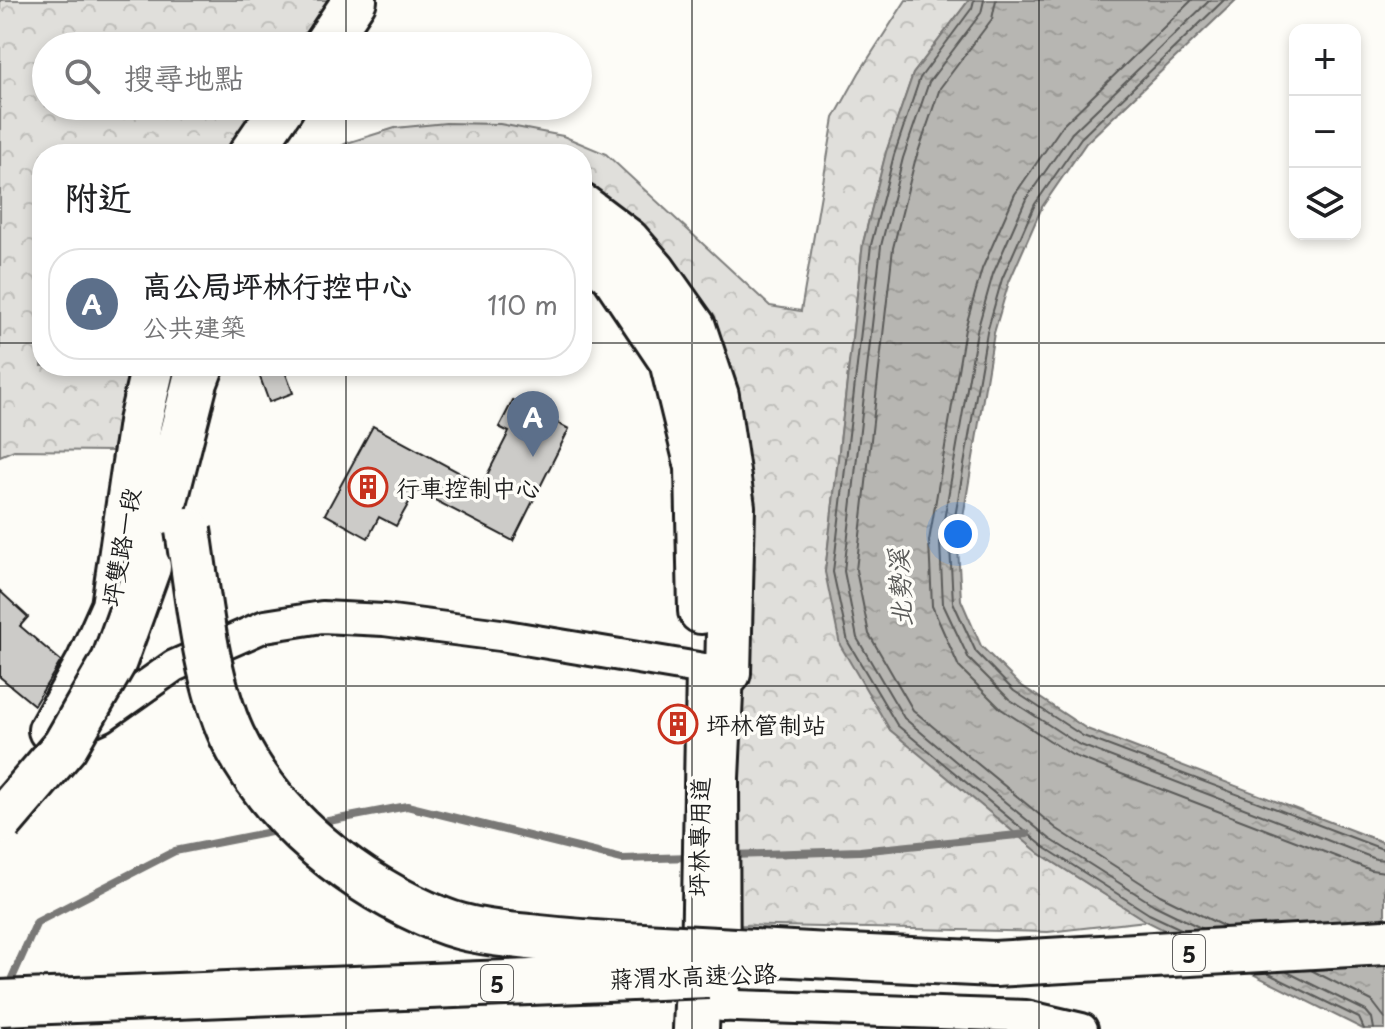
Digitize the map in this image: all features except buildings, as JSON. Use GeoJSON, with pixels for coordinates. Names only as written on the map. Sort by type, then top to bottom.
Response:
{"type":"FeatureCollection","features":[{"type":"Feature","properties":{"kind":"highway"},"geometry":{"type":"LineString","coordinates":[[592,215],[627,241],[693,327],[716,396],[732,507],[715,671]]}},
{"type":"Feature","properties":{"kind":"highway"},"geometry":{"type":"LineString","coordinates":[[592,257],[612,272],[672,361],[698,467],[715,671]]}},
{"type":"Feature","properties":{"kind":"highway"},"geometry":{"type":"LineString","coordinates":[[0,822],[65,746],[114,661],[148,567],[197,376]]}},
{"type":"Feature","properties":{"kind":"highway"},"geometry":{"type":"LineString","coordinates":[[222,376],[205,437],[188,530],[209,664],[232,735],[253,771],[283,811],[332,857],[391,896],[442,921],[494,933],[583,943],[994,964]]}},
{"type":"Feature","properties":{"kind":"highway","name":"蔣渭水高速公路"},"geometry":{"type":"LineString","coordinates":[[0,1003],[994,964],[1385,942]]}},
{"type":"Feature","properties":{"kind":"street"},"geometry":{"type":"LineString","coordinates":[[333,32],[355,0]]}},
{"type":"Feature","properties":{"kind":"street"},"geometry":{"type":"LineString","coordinates":[[257,144],[273,120]]}},
{"type":"Feature","properties":{"kind":"street","name":"坪雙路一段"},"geometry":{"type":"LineString","coordinates":[[0,795],[43,742],[88,662],[113,606],[140,422],[151,376]]}},
{"type":"Feature","properties":{"kind":"street"},"geometry":{"type":"LineString","coordinates":[[43,742],[103,716],[174,666],[265,626],[322,617],[442,627],[715,671]]}},
{"type":"Feature","properties":{"kind":"street","name":"坪林專用道"},"geometry":{"type":"LineString","coordinates":[[710,1017],[711,777],[715,671]]}},
{"type":"Feature","properties":{"kind":"street"},"geometry":{"type":"LineString","coordinates":[[710,1017],[1026,1016],[1082,1029]]}},
{"type":"Feature","properties":{"kind":"green space"},"geometry":{"type":"Polygon","coordinates":[[[0,0],[334,0],[312,32],[32,32],[32,120],[250,120],[234,144],[32,144],[32,376],[131,376],[112,451],[14,450],[0,456],[0,0]]]}},
{"type":"Feature","properties":{"kind":"green space"},"geometry":{"type":"Polygon","coordinates":[[[906,0],[969,0],[913,74],[886,153],[863,243],[825,572],[1039,853],[1146,921],[1048,932],[736,925],[731,459],[592,226],[592,148],[606,154],[770,306],[801,311],[834,118],[906,0]]]}},
{"type":"Feature","properties":{"kind":"green space"},"geometry":{"type":"Polygon","coordinates":[[[446,123],[500,124],[563,136],[582,144],[345,144],[395,128],[446,123]]]}},
{"type":"Feature","properties":{"kind":"water","name":"北勢溪"},"geometry":{"type":"Polygon","coordinates":[[[969,0],[1236,0],[1086,143],[1042,207],[1009,282],[994,333],[958,547],[961,600],[981,646],[1019,684],[1087,729],[1385,843],[1385,1029],[1363,1029],[1146,921],[1039,853],[890,730],[840,645],[825,572],[863,243],[886,152],[913,74],[969,0]]]}},
{"type":"Feature","properties":{"kind":"waterway"},"geometry":{"type":"LineString","coordinates":[[318,823],[407,806],[622,859],[692,857]]}},
{"type":"Feature","properties":{"kind":"waterway"},"geometry":{"type":"LineString","coordinates":[[8,987],[37,922],[175,851],[281,830]]}},
{"type":"Feature","properties":{"kind":"waterway"},"geometry":{"type":"LineString","coordinates":[[730,855],[860,851],[1027,834]]}},
{"type":"Feature","properties":{"kind":"place","name":"高公局坪林行控中心"},"geometry":{"type":"Point","coordinates":[533,457]}},
{"type":"Feature","properties":{"kind":"place","name":"行車控制中心"},"geometry":{"type":"Point","coordinates":[368,487]}},
{"type":"Feature","properties":{"kind":"place","name":"坪林管制站"},"geometry":{"type":"Point","coordinates":[678,724]}}]}
